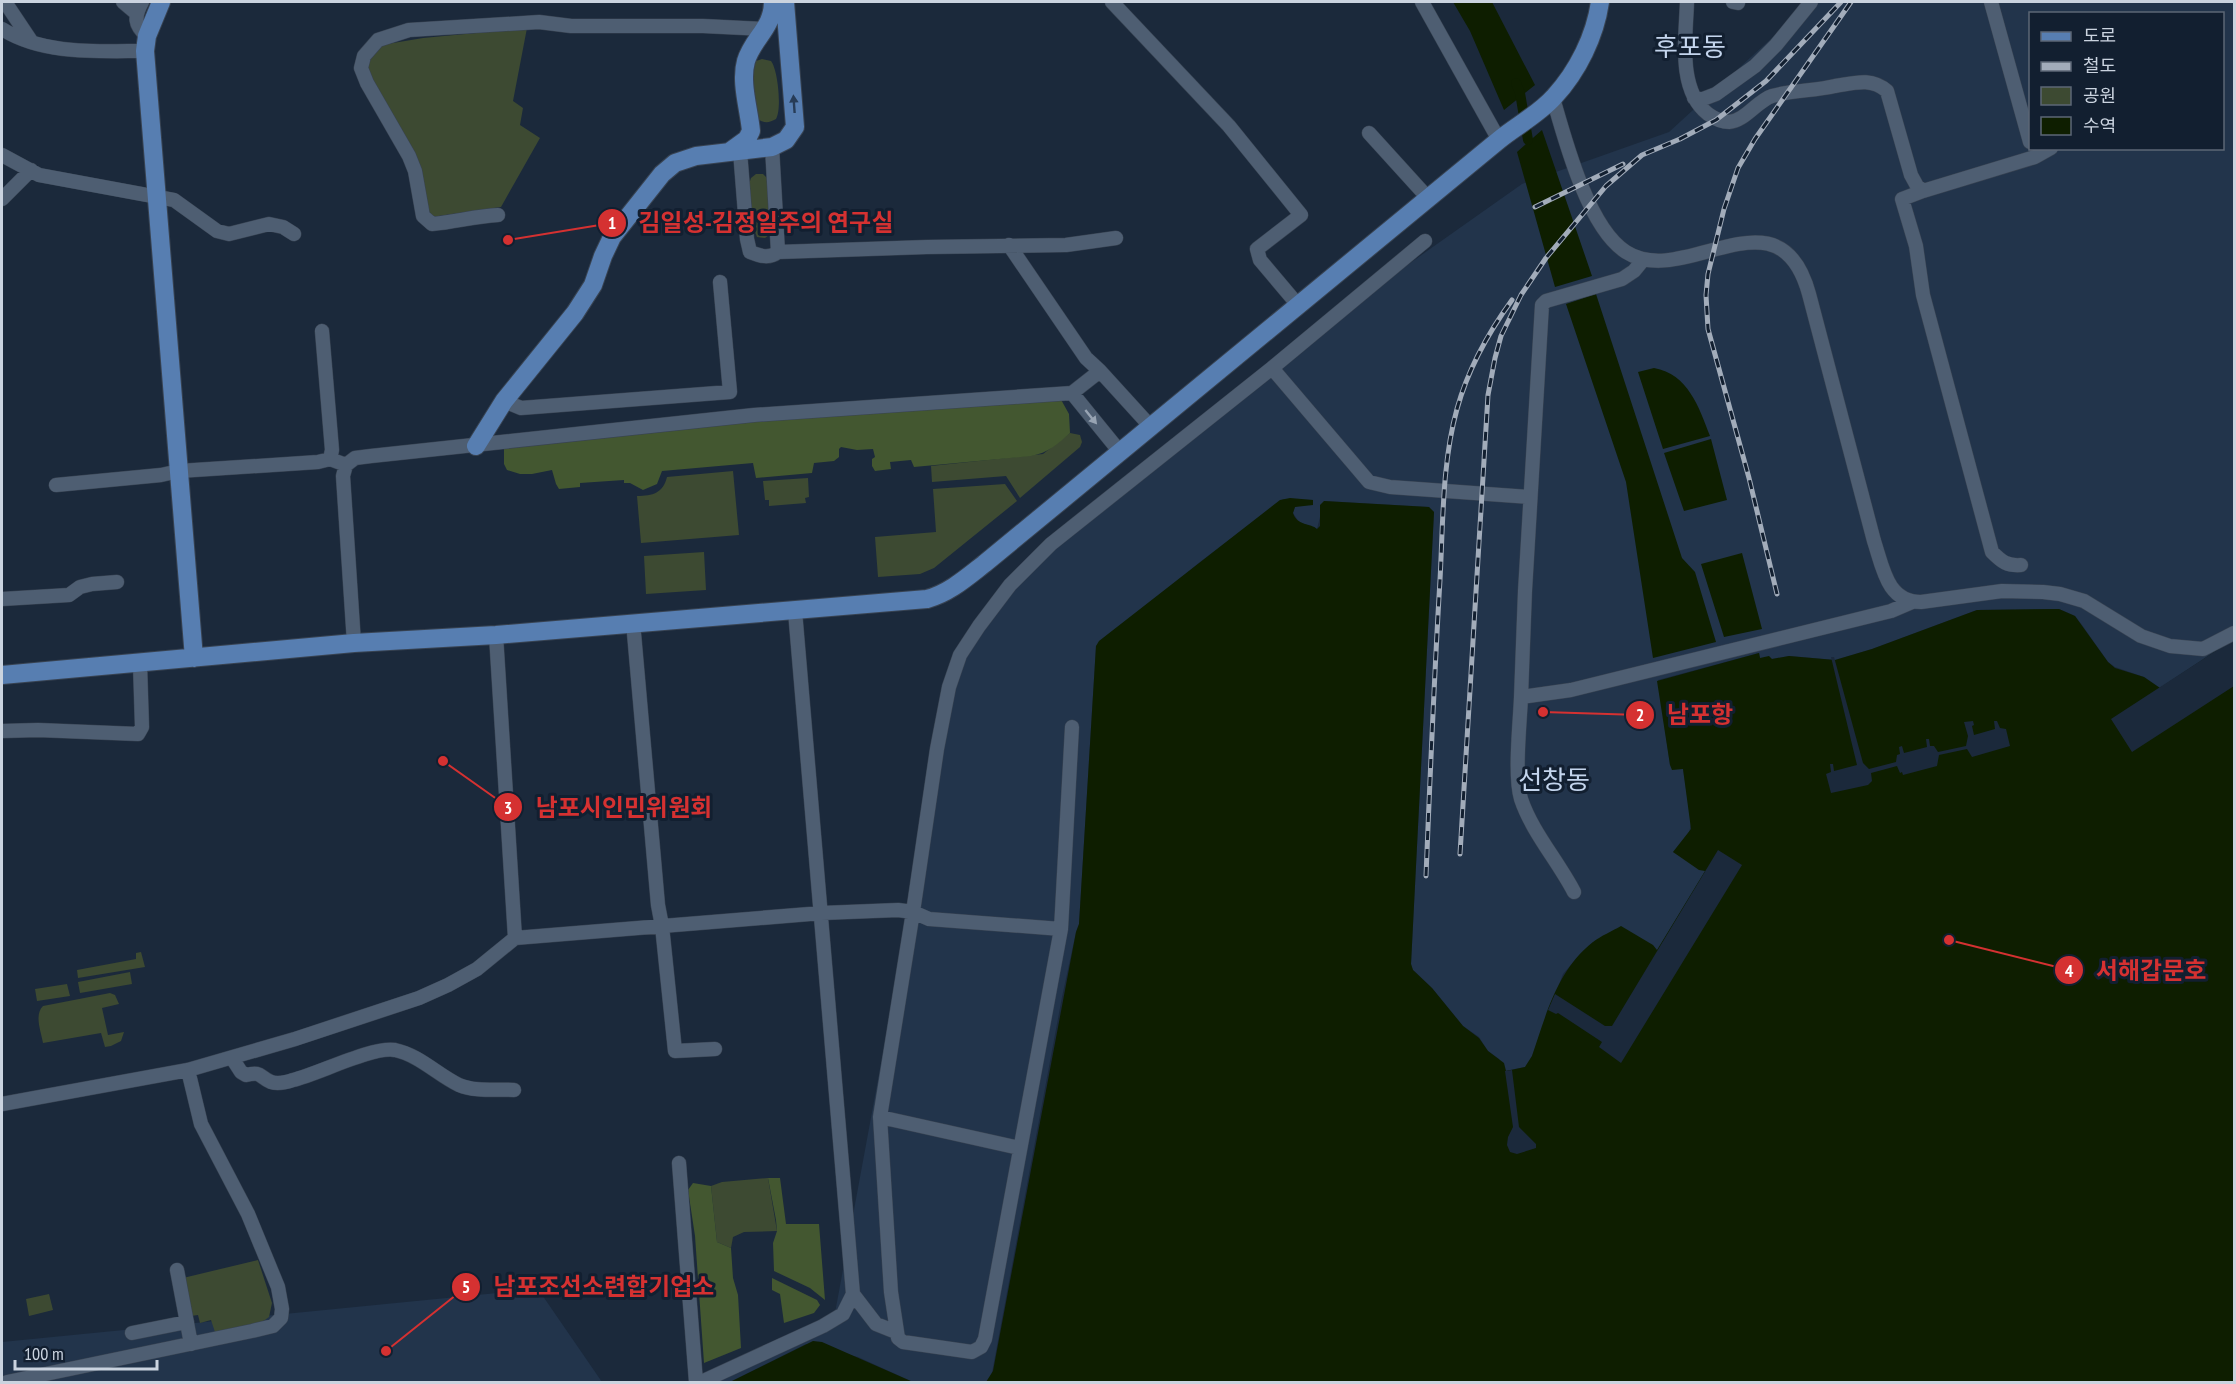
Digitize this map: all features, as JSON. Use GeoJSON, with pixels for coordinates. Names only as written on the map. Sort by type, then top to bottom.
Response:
{"type":"FeatureCollection","features":[{"type":"Feature","properties":{"kind":"main road"},"geometry":{"type":"LineString","coordinates":[[161,2],[146,44],[194,658]]}},
{"type":"Feature","properties":{"kind":"main road"},"geometry":{"type":"LineString","coordinates":[[734,152],[751,131],[744,71],[751,49],[766,29],[773,2]]}},
{"type":"Feature","properties":{"kind":"main road"},"geometry":{"type":"LineString","coordinates":[[476,446],[504,401],[575,313],[593,285],[612,237],[662,174],[675,163],[696,156],[772,147],[786,140],[795,128],[785,2]]}},
{"type":"Feature","properties":{"kind":"main road"},"geometry":{"type":"LineString","coordinates":[[2,675],[354,643],[496,635],[633,622],[795,611],[927,599],[945,593],[984,564],[1505,135],[1548,103],[1570,77],[1585,50],[1598,17],[1600,2]]}},
{"type":"Feature","properties":{"kind":"street"},"geometry":{"type":"LineString","coordinates":[[5,2],[32,41]]}},
{"type":"Feature","properties":{"kind":"street"},"geometry":{"type":"LineString","coordinates":[[2,29],[12,36],[69,51],[146,44],[137,28],[139,7],[123,2]]}},
{"type":"Feature","properties":{"kind":"street"},"geometry":{"type":"LineString","coordinates":[[1112,2],[1229,126],[1301,215],[1257,249],[1260,260],[1298,305]]}},
{"type":"Feature","properties":{"kind":"street"},"geometry":{"type":"LineString","coordinates":[[1422,2],[1505,135]]}},
{"type":"Feature","properties":{"kind":"street"},"geometry":{"type":"LineString","coordinates":[[1688,2],[1687,70],[1694,98],[1703,110],[1716,120],[1731,122],[1769,97],[1788,92],[1822,89],[1858,82],[1870,81],[1879,84],[1887,91],[1911,176],[1923,191]]}},
{"type":"Feature","properties":{"kind":"street"},"geometry":{"type":"LineString","coordinates":[[1694,98],[1704,99],[1716,94],[1755,66],[1776,45],[1811,2]]}},
{"type":"Feature","properties":{"kind":"street"},"geometry":{"type":"LineString","coordinates":[[1991,2],[2029,135]]}},
{"type":"Feature","properties":{"kind":"street"},"geometry":{"type":"LineString","coordinates":[[498,215],[483,215],[454,222],[432,224],[423,216],[415,171],[409,156],[367,83],[361,68],[364,56],[378,40],[409,30],[539,22],[572,26],[703,26],[766,29]]}},
{"type":"Feature","properties":{"kind":"street"},"geometry":{"type":"LineString","coordinates":[[1548,103],[1591,205],[1616,243],[1627,253],[1643,260],[1672,259],[1744,243],[1761,242],[1772,245],[1789,255],[1805,280],[1874,541],[1886,578],[1897,596],[1912,602]]}},
{"type":"Feature","properties":{"kind":"street"},"geometry":{"type":"LineString","coordinates":[[1369,133],[1428,198]]}},
{"type":"Feature","properties":{"kind":"street"},"geometry":{"type":"LineString","coordinates":[[772,147],[778,252]]}},
{"type":"Feature","properties":{"kind":"street"},"geometry":{"type":"LineString","coordinates":[[734,152],[750,252],[761,257],[773,256],[778,252],[1066,245],[1116,238]]}},
{"type":"Feature","properties":{"kind":"street"},"geometry":{"type":"LineString","coordinates":[[2021,565],[2010,566],[1992,552],[1926,306],[1916,246],[1902,199],[2034,153]]}},
{"type":"Feature","properties":{"kind":"street"},"geometry":{"type":"LineString","coordinates":[[2,154],[39,175],[157,195],[174,200],[217,231],[229,234],[269,224],[283,227],[294,234]]}},
{"type":"Feature","properties":{"kind":"street"},"geometry":{"type":"LineString","coordinates":[[2,199],[31,170]]}},
{"type":"Feature","properties":{"kind":"street"},"geometry":{"type":"LineString","coordinates":[[1072,727],[1061,929],[985,1339],[981,1347],[972,1352],[903,1342],[898,1338],[896,1332],[891,1292],[880,1117],[937,749],[949,687],[960,655],[1010,585],[1051,544],[1272,368],[1425,242]]}},
{"type":"Feature","properties":{"kind":"street"},"geometry":{"type":"LineString","coordinates":[[1010,245],[1086,358],[1151,427]]}},
{"type":"Feature","properties":{"kind":"street"},"geometry":{"type":"LineString","coordinates":[[1574,892],[1521,798],[1518,782],[1530,497],[1541,312],[1542,305],[1546,301],[1622,279],[1634,271],[1643,260]]}},
{"type":"Feature","properties":{"kind":"street"},"geometry":{"type":"LineString","coordinates":[[504,401],[521,408],[730,392],[720,282]]}},
{"type":"Feature","properties":{"kind":"street"},"geometry":{"type":"LineString","coordinates":[[322,330],[332,450],[330,459]]}},
{"type":"Feature","properties":{"kind":"street"},"geometry":{"type":"LineString","coordinates":[[1272,368],[1369,482],[1383,486],[1530,497]]}},
{"type":"Feature","properties":{"kind":"street"},"geometry":{"type":"LineString","coordinates":[[354,643],[343,476],[346,465],[355,458],[754,415],[1072,393],[1100,371]]}},
{"type":"Feature","properties":{"kind":"street"},"geometry":{"type":"LineString","coordinates":[[1072,393],[1120,452]]}},
{"type":"Feature","properties":{"kind":"street"},"geometry":{"type":"LineString","coordinates":[[56,485],[161,475],[179,471],[318,462],[330,459],[346,465]]}},
{"type":"Feature","properties":{"kind":"street"},"geometry":{"type":"LineString","coordinates":[[2,599],[69,595],[80,587],[117,582]]}},
{"type":"Feature","properties":{"kind":"street"},"geometry":{"type":"LineString","coordinates":[[1521,697],[1571,690],[1890,611],[1912,602],[2002,591],[2043,592],[2084,601],[2141,636],[2169,646],[2203,649],[2235,633]]}},
{"type":"Feature","properties":{"kind":"street"},"geometry":{"type":"LineString","coordinates":[[701,1383],[824,1326],[843,1314],[853,1294],[795,611]]}},
{"type":"Feature","properties":{"kind":"street"},"geometry":{"type":"LineString","coordinates":[[633,622],[658,905],[675,1051],[715,1049]]}},
{"type":"Feature","properties":{"kind":"street"},"geometry":{"type":"LineString","coordinates":[[496,635],[515,938]]}},
{"type":"Feature","properties":{"kind":"street"},"geometry":{"type":"LineString","coordinates":[[2,731],[138,734],[142,727],[140,664]]}},
{"type":"Feature","properties":{"kind":"street"},"geometry":{"type":"LineString","coordinates":[[2,1104],[188,1070],[295,1039],[419,998],[477,969],[515,938],[822,913],[898,910],[913,912],[929,919],[1061,929]]}},
{"type":"Feature","properties":{"kind":"street"},"geometry":{"type":"LineString","coordinates":[[232,1058],[241,1072],[246,1075],[262,1074],[270,1082],[279,1083],[365,1055],[391,1049],[405,1053],[461,1085],[514,1090]]}},
{"type":"Feature","properties":{"kind":"street"},"geometry":{"type":"LineString","coordinates":[[8,1383],[273,1326],[281,1318],[282,1309],[278,1287],[248,1214],[201,1124],[188,1070]]}},
{"type":"Feature","properties":{"kind":"street"},"geometry":{"type":"LineString","coordinates":[[880,1117],[1019,1148]]}},
{"type":"Feature","properties":{"kind":"street"},"geometry":{"type":"LineString","coordinates":[[679,1163],[696,1383]]}},
{"type":"Feature","properties":{"kind":"street"},"geometry":{"type":"LineString","coordinates":[[177,1270],[191,1344]]}},
{"type":"Feature","properties":{"kind":"street"},"geometry":{"type":"LineString","coordinates":[[853,1294],[876,1324],[896,1332]]}},
{"type":"Feature","properties":{"kind":"street"},"geometry":{"type":"LineString","coordinates":[[132,1333],[187,1322]]}},
{"type":"Feature","properties":{"kind":"shaded area"},"geometry":{"type":"Polygon","coordinates":[[[1811,2],[2234,2],[2234,639],[2160,688],[2144,677],[2115,667],[2108,662],[2075,616],[2059,609],[1977,610],[1872,649],[1835,660],[1789,656],[1772,659],[1760,658],[1759,653],[1658,680],[1670,765],[1683,769],[1691,823],[1689,833],[1673,852],[1706,871],[1657,951],[1593,942],[1563,974],[1532,1056],[1525,1067],[1505,1071],[1499,1059],[1488,1051],[1479,1037],[1463,1026],[1432,988],[1413,970],[1411,964],[1434,512],[1429,507],[1324,501],[1317,529],[1299,522],[1293,513],[1295,507],[1313,500],[1283,499],[1096,646],[1079,924],[1062,997],[991,1378],[986,1382],[913,1382],[858,1357],[806,1344],[730,1382],[711,1382],[835,1313],[956,656],[1003,586],[1260,369],[1522,184],[1669,132],[1811,2]]]}},
{"type":"Feature","properties":{"kind":"shaded area"},"geometry":{"type":"Polygon","coordinates":[[[1059,396],[1069,414],[1070,433],[1048,450],[1031,456],[914,467],[911,460],[890,462],[891,469],[875,471],[872,466],[872,459],[875,457],[873,449],[857,450],[841,447],[839,457],[834,461],[814,463],[812,473],[756,478],[753,463],[662,471],[657,484],[643,490],[630,483],[624,483],[624,480],[580,483],[580,487],[559,489],[552,470],[520,474],[507,470],[504,464],[504,446],[754,419],[1059,396]]]}},
{"type":"Feature","properties":{"kind":"shaded area"},"geometry":{"type":"Polygon","coordinates":[[[768,1178],[780,1178],[786,1224],[819,1224],[825,1300],[810,1288],[774,1271],[773,1243],[777,1231],[768,1178]]]}},
{"type":"Feature","properties":{"kind":"shaded area"},"geometry":{"type":"Polygon","coordinates":[[[693,1183],[711,1186],[717,1242],[731,1248],[733,1278],[738,1295],[741,1348],[704,1363],[695,1236],[688,1190],[693,1183]]]}},
{"type":"Feature","properties":{"kind":"shaded area"},"geometry":{"type":"Polygon","coordinates":[[[772,1278],[817,1300],[820,1305],[814,1313],[784,1323],[780,1294],[772,1290],[772,1278]]]}},
{"type":"Feature","properties":{"kind":"shaded area"},"geometry":{"type":"Polygon","coordinates":[[[538,1289],[602,1382],[2,1382],[2,1342],[538,1289]]]}},
{"type":"Feature","properties":{"kind":"green space"},"geometry":{"type":"Polygon","coordinates":[[[527,28],[513,101],[523,108],[520,125],[540,138],[501,207],[432,217],[368,76],[367,58],[381,45],[423,38],[527,28]]]}},
{"type":"Feature","properties":{"kind":"green space"},"geometry":{"type":"Polygon","coordinates":[[[762,59],[771,61],[776,72],[779,107],[776,119],[770,122],[762,121],[755,116],[751,67],[756,61],[762,59]]]}},
{"type":"Feature","properties":{"kind":"green space"},"geometry":{"type":"Polygon","coordinates":[[[756,174],[763,174],[767,178],[772,233],[765,238],[757,237],[754,229],[749,184],[751,178],[756,174]]]}},
{"type":"Feature","properties":{"kind":"green space"},"geometry":{"type":"Polygon","coordinates":[[[1070,433],[1080,435],[1082,442],[1080,447],[1020,498],[1006,476],[932,482],[931,466],[1043,454],[1070,433]]]}},
{"type":"Feature","properties":{"kind":"green space"},"geometry":{"type":"Polygon","coordinates":[[[733,471],[739,535],[641,543],[637,496],[656,493],[663,487],[667,477],[733,471]]]}},
{"type":"Feature","properties":{"kind":"green space"},"geometry":{"type":"Polygon","coordinates":[[[808,478],[809,497],[805,498],[806,503],[769,506],[769,500],[765,500],[763,481],[808,478]]]}},
{"type":"Feature","properties":{"kind":"green space"},"geometry":{"type":"Polygon","coordinates":[[[1005,484],[1017,501],[934,568],[920,574],[878,577],[875,537],[936,532],[933,489],[1005,484]]]}},
{"type":"Feature","properties":{"kind":"green space"},"geometry":{"type":"Polygon","coordinates":[[[704,552],[706,590],[646,594],[644,556],[704,552]]]}},
{"type":"Feature","properties":{"kind":"green space"},"geometry":{"type":"Polygon","coordinates":[[[141,952],[145,967],[78,978],[77,970],[136,959],[136,953],[141,952]]]}},
{"type":"Feature","properties":{"kind":"green space"},"geometry":{"type":"Polygon","coordinates":[[[130,972],[132,984],[80,993],[78,982],[130,972]]]}},
{"type":"Feature","properties":{"kind":"green space"},"geometry":{"type":"Polygon","coordinates":[[[67,984],[70,996],[37,1001],[35,989],[67,984]]]}},
{"type":"Feature","properties":{"kind":"green space"},"geometry":{"type":"Polygon","coordinates":[[[110,993],[115,995],[119,1004],[102,1008],[108,1035],[124,1032],[121,1041],[105,1047],[101,1033],[43,1043],[39,1014],[43,1006],[110,993]]]}},
{"type":"Feature","properties":{"kind":"green space"},"geometry":{"type":"Polygon","coordinates":[[[768,1178],[777,1231],[744,1232],[733,1237],[731,1248],[717,1242],[711,1186],[722,1182],[768,1178]]]}},
{"type":"Feature","properties":{"kind":"green space"},"geometry":{"type":"Polygon","coordinates":[[[258,1260],[272,1303],[269,1317],[262,1322],[215,1332],[211,1320],[200,1323],[198,1315],[191,1316],[183,1278],[258,1260]]]}},
{"type":"Feature","properties":{"kind":"green space"},"geometry":{"type":"Polygon","coordinates":[[[49,1294],[53,1310],[29,1316],[26,1299],[49,1294]]]}},
{"type":"Feature","properties":{"kind":"water"},"geometry":{"type":"Polygon","coordinates":[[[1453,2],[1492,2],[1535,85],[1504,110],[1470,31],[1453,2]]]}},
{"type":"Feature","properties":{"kind":"water"},"geometry":{"type":"Polygon","coordinates":[[[1542,130],[1592,276],[1555,287],[1517,152],[1542,130]]]}},
{"type":"Feature","properties":{"kind":"water"},"geometry":{"type":"Polygon","coordinates":[[[1596,294],[1682,558],[1695,572],[1716,642],[1653,658],[1626,482],[1566,304],[1596,294]]]}},
{"type":"Feature","properties":{"kind":"water"},"geometry":{"type":"Polygon","coordinates":[[[1654,368],[1676,377],[1691,393],[1710,436],[1663,449],[1638,372],[1654,368]]]}},
{"type":"Feature","properties":{"kind":"water"},"geometry":{"type":"Polygon","coordinates":[[[1711,439],[1727,500],[1684,511],[1664,453],[1711,439]]]}},
{"type":"Feature","properties":{"kind":"water"},"geometry":{"type":"Polygon","coordinates":[[[1290,498],[1313,500],[1313,505],[1295,507],[1293,513],[1301,522],[1317,529],[1320,526],[1320,505],[1324,501],[1429,507],[1434,512],[1411,964],[1413,970],[1432,988],[1463,1026],[1479,1038],[1488,1051],[1504,1063],[1506,1071],[1525,1067],[1532,1056],[1554,994],[1570,966],[1581,953],[1596,940],[1621,926],[1653,945],[1657,950],[1705,871],[1699,870],[1673,852],[1691,829],[1683,769],[1672,770],[1670,765],[1657,681],[1759,653],[1760,658],[1769,656],[1772,659],[1789,656],[1835,660],[1872,649],[1977,610],[2059,609],[2075,616],[2108,662],[2115,668],[2144,677],[2160,688],[2234,639],[2234,1382],[986,1382],[993,1371],[1079,924],[1096,646],[1099,641],[1280,500],[1290,498]]]}},
{"type":"Feature","properties":{"kind":"water"},"geometry":{"type":"Polygon","coordinates":[[[1742,553],[1762,629],[1724,637],[1701,564],[1742,553]]]}},
{"type":"Feature","properties":{"kind":"water"},"geometry":{"type":"Polygon","coordinates":[[[813,1341],[822,1342],[913,1382],[730,1382],[813,1341]]]}},
{"type":"Feature","properties":{"kind":"pier"},"geometry":{"type":"Polygon","coordinates":[[[2234,639],[2234,686],[2132,752],[2111,719],[2234,639]]]}},
{"type":"Feature","properties":{"kind":"pier"},"geometry":{"type":"Polygon","coordinates":[[[1831,657],[1834,657],[1863,763],[1869,769],[1896,762],[1897,755],[1900,754],[1899,747],[1902,746],[1904,753],[1927,747],[1926,739],[1929,739],[1930,746],[1934,746],[1938,752],[1966,746],[1968,736],[1964,722],[1973,721],[1974,735],[1995,729],[1994,721],[1997,721],[2000,728],[2006,729],[2010,746],[1972,757],[1967,749],[1939,755],[1937,766],[1903,775],[1897,766],[1871,773],[1872,781],[1868,785],[1831,793],[1826,774],[1831,772],[1830,764],[1833,764],[1834,771],[1857,765],[1831,657]]]}},
{"type":"Feature","properties":{"kind":"pier"},"geometry":{"type":"Polygon","coordinates":[[[1718,850],[1742,865],[1621,1063],[1599,1047],[1602,1042],[1558,1013],[1548,1010],[1555,994],[1605,1026],[1612,1026],[1718,850]]]}},
{"type":"Feature","properties":{"kind":"pier"},"geometry":{"type":"Polygon","coordinates":[[[1512,1070],[1519,1127],[1536,1144],[1536,1148],[1517,1154],[1510,1152],[1507,1145],[1513,1127],[1505,1071],[1512,1070]]]}},
{"type":"Feature","properties":{"kind":"waterway"},"geometry":{"type":"LineString","coordinates":[[1516,83],[1520,93],[1528,140]]}},
{"type":"Feature","properties":{"kind":"railway"},"geometry":{"type":"LineString","coordinates":[[1460,854],[1488,395],[1501,336],[1521,295],[1546,258],[1606,186],[1642,155],[1716,120],[1766,81],[1841,2]]}},
{"type":"Feature","properties":{"kind":"railway"},"geometry":{"type":"LineString","coordinates":[[1777,594],[1749,478],[1708,329],[1706,295],[1708,274],[1724,209],[1738,168],[1755,139],[1851,2]]}},
{"type":"Feature","properties":{"kind":"railway"},"geometry":{"type":"LineString","coordinates":[[1535,207],[1623,164]]}},
{"type":"Feature","properties":{"kind":"railway"},"geometry":{"type":"LineString","coordinates":[[1426,876],[1448,450],[1457,409],[1467,380],[1487,338],[1512,300]]}},
{"type":"Feature","properties":{"kind":"place","name":"김일성-김정일주의 연구실"},"geometry":{"type":"Point","coordinates":[508,240]}},
{"type":"Feature","properties":{"kind":"place","name":"남포항"},"geometry":{"type":"Point","coordinates":[1543,712]}},
{"type":"Feature","properties":{"kind":"place","name":"남포시인민위원회"},"geometry":{"type":"Point","coordinates":[443,761]}},
{"type":"Feature","properties":{"kind":"place","name":"서해갑문호"},"geometry":{"type":"Point","coordinates":[1949,940]}},
{"type":"Feature","properties":{"kind":"place","name":"남포조선소련합기업소"},"geometry":{"type":"Point","coordinates":[386,1351]}},
{"type":"Feature","properties":{"kind":"district","name":"후포동"},"geometry":{"type":"Point","coordinates":[1690,47]}},
{"type":"Feature","properties":{"kind":"district","name":"선창동"},"geometry":{"type":"Point","coordinates":[1554,780]}}]}
